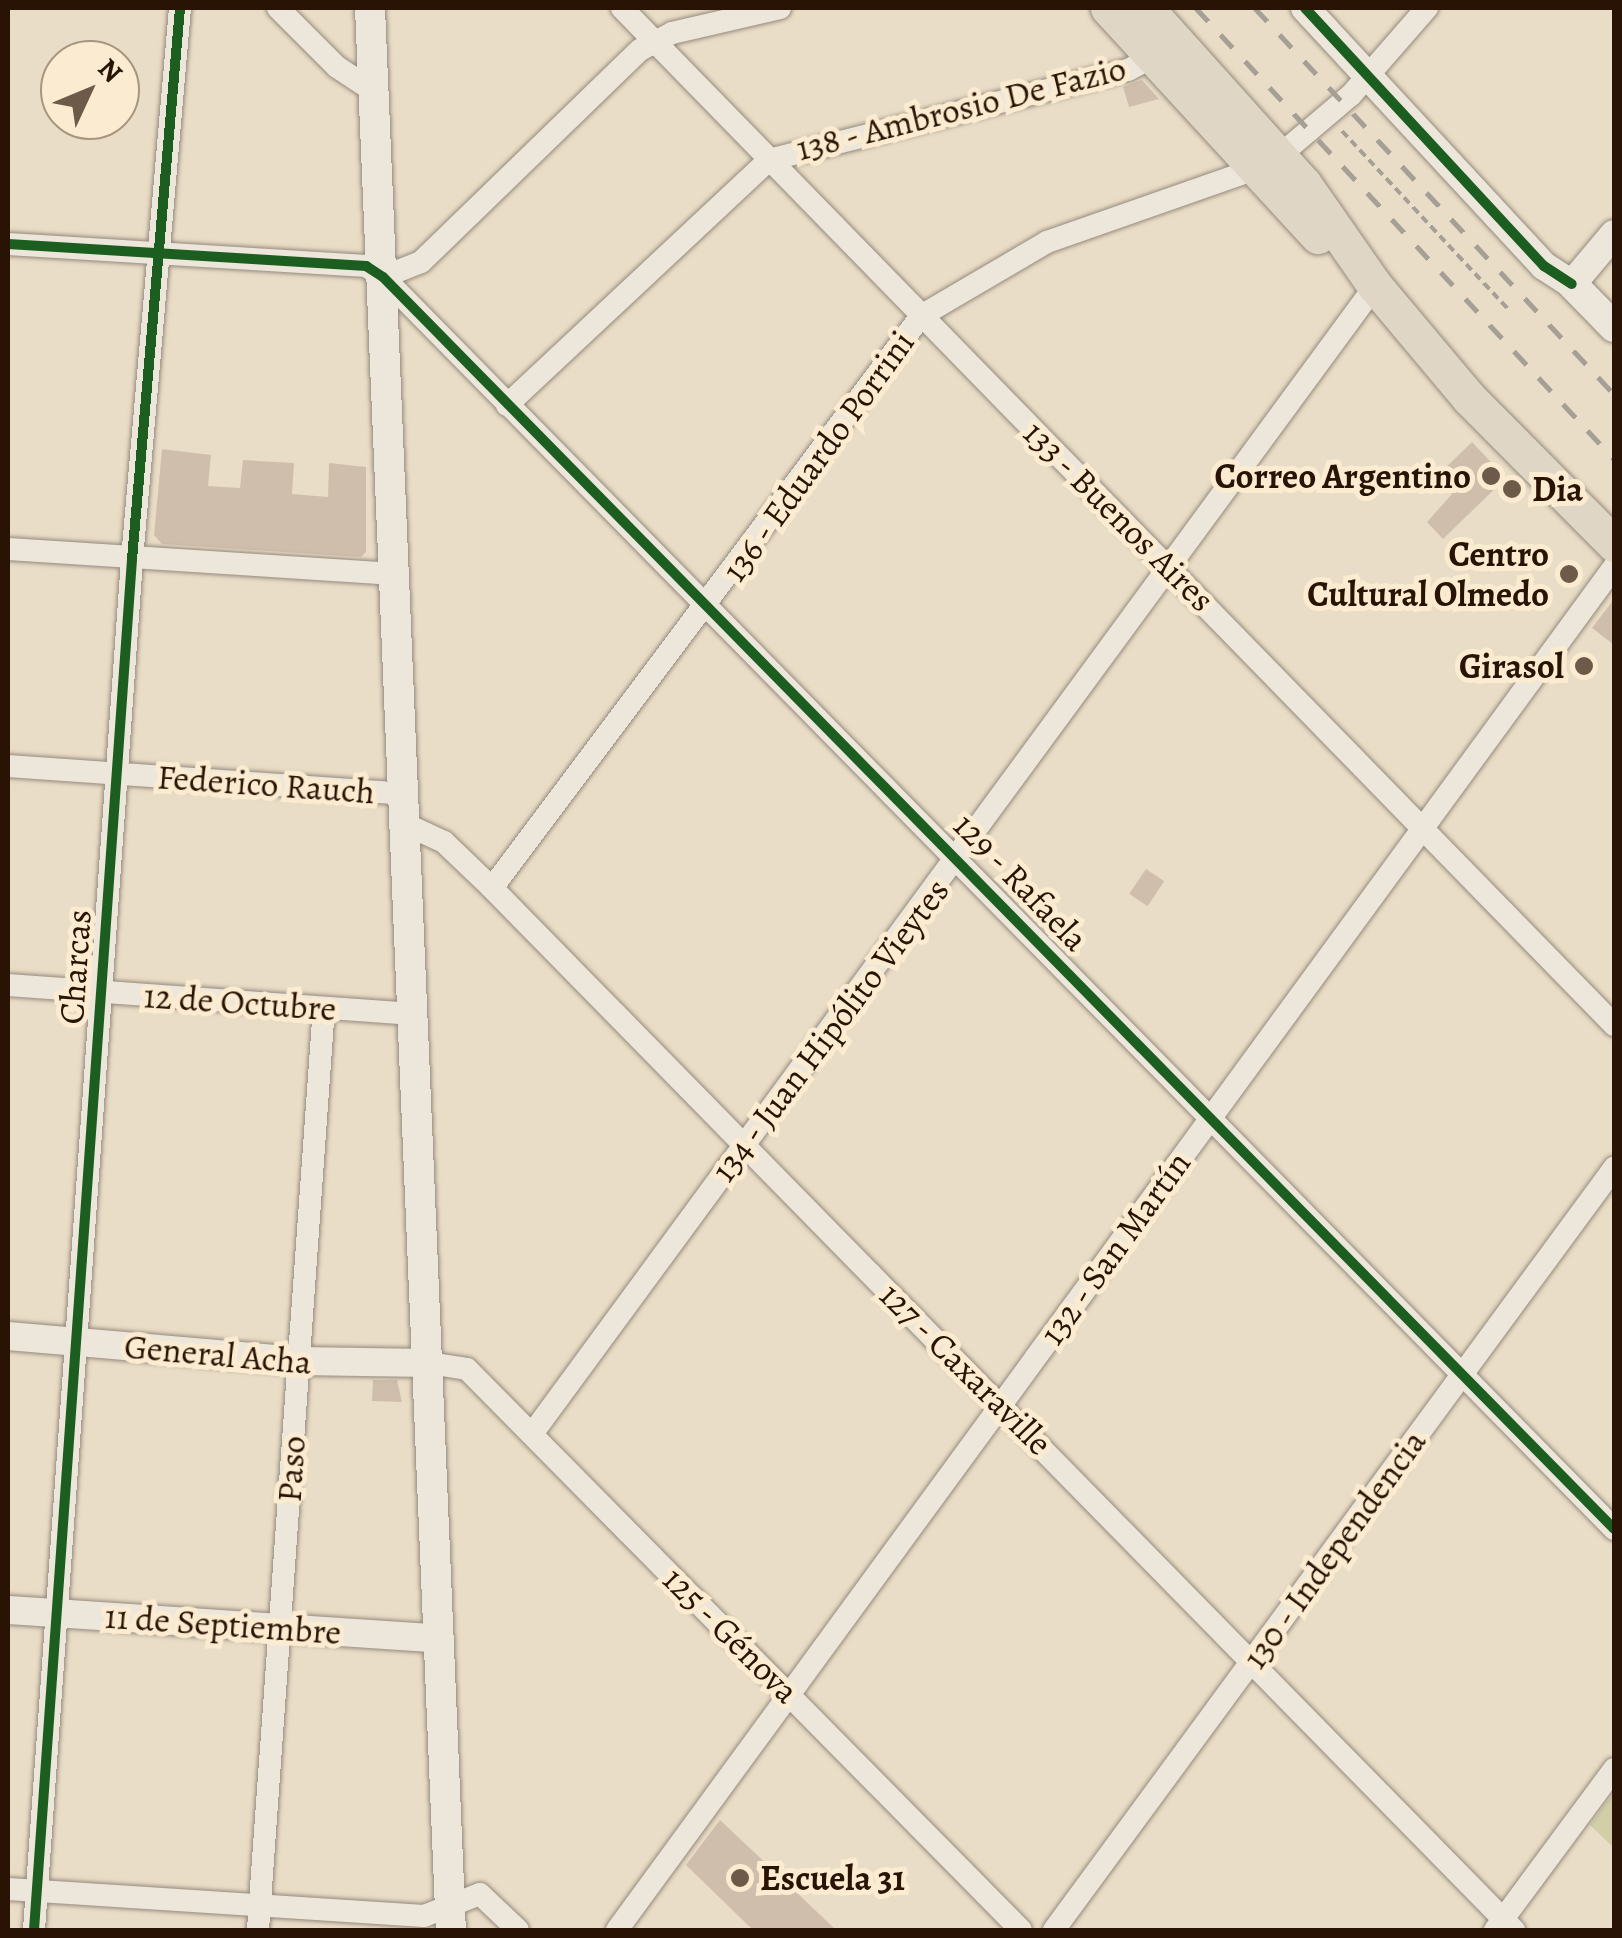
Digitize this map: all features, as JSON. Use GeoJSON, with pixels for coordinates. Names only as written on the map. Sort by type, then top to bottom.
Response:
{"type":"FeatureCollection","features":[{"type":"Feature","properties":{"kind":"main road"},"geometry":{"type":"LineString","coordinates":[[372,8],[451,1918]]}},
{"type":"Feature","properties":{"kind":"main road"},"geometry":{"type":"LineString","coordinates":[[1108,8],[1152,57],[1267,162]]}},
{"type":"Feature","properties":{"kind":"main road"},"geometry":{"type":"LineString","coordinates":[[1146,8],[1267,162],[1469,398],[1614,544]]}},
{"type":"Feature","properties":{"kind":"main road"},"geometry":{"type":"LineString","coordinates":[[1572,284],[1614,326]]}},
{"type":"Feature","properties":{"kind":"street","name":"Charcas"},"geometry":{"type":"LineString","coordinates":[[34,1930],[132,559],[180,8]]}},
{"type":"Feature","properties":{"kind":"street"},"geometry":{"type":"LineString","coordinates":[[278,8],[337,67],[375,92]]}},
{"type":"Feature","properties":{"kind":"street","name":"133 - Buenos Aires"},"geometry":{"type":"LineString","coordinates":[[622,8],[1614,1025]]}},
{"type":"Feature","properties":{"kind":"street"},"geometry":{"type":"LineString","coordinates":[[8,244],[366,266],[383,278],[421,262],[654,40],[780,8]]}},
{"type":"Feature","properties":{"kind":"street"},"geometry":{"type":"LineString","coordinates":[[1305,8],[1544,266],[1572,284],[1614,234]]}},
{"type":"Feature","properties":{"kind":"street","name":"136 - Eduardo Porrini"},"geometry":{"type":"LineString","coordinates":[[492,888],[708,606],[921,316],[1046,242],[1267,162],[1329,116],[1427,8]]}},
{"type":"Feature","properties":{"kind":"street","name":"138 - Ambrosio De Fazio"},"geometry":{"type":"LineString","coordinates":[[508,406],[769,160],[1128,70],[1152,57]]}},
{"type":"Feature","properties":{"kind":"street","name":"129 - Rafaela"},"geometry":{"type":"LineString","coordinates":[[383,278],[959,858],[1461,1377],[1614,1529]]}},
{"type":"Feature","properties":{"kind":"street","name":"134 - Juan Hipólito Vieytes"},"geometry":{"type":"LineString","coordinates":[[532,1434],[1376,286]]}},
{"type":"Feature","properties":{"kind":"street"},"geometry":{"type":"LineString","coordinates":[[8,549],[395,574]]}},
{"type":"Feature","properties":{"kind":"street","name":"132 - San Martín"},"geometry":{"type":"LineString","coordinates":[[616,1930],[1614,567]]}},
{"type":"Feature","properties":{"kind":"street","name":"Federico Rauch"},"geometry":{"type":"LineString","coordinates":[[8,766],[116,774],[405,809]]}},
{"type":"Feature","properties":{"kind":"street","name":"127 - Caxaraville"},"geometry":{"type":"LineString","coordinates":[[405,809],[492,888],[1253,1660],[1504,1927]]}},
{"type":"Feature","properties":{"kind":"street","name":"12 de Octubre"},"geometry":{"type":"LineString","coordinates":[[8,985],[413,1014]]}},
{"type":"Feature","properties":{"kind":"street","name":"Paso"},"geometry":{"type":"LineString","coordinates":[[258,1930],[324,1008]]}},
{"type":"Feature","properties":{"kind":"street","name":"130 - Independencia"},"geometry":{"type":"LineString","coordinates":[[1054,1930],[1614,1168]]}},
{"type":"Feature","properties":{"kind":"street","name":"General Acha"},"geometry":{"type":"LineString","coordinates":[[8,1336],[298,1362],[429,1363]]}},
{"type":"Feature","properties":{"kind":"street","name":"125 - Génova"},"geometry":{"type":"LineString","coordinates":[[429,1363],[466,1370],[1020,1930]]}},
{"type":"Feature","properties":{"kind":"street","name":"11 de Septiembre"},"geometry":{"type":"LineString","coordinates":[[8,1610],[439,1639]]}},
{"type":"Feature","properties":{"kind":"street"},"geometry":{"type":"LineString","coordinates":[[1504,1927],[1614,1768]]}},
{"type":"Feature","properties":{"kind":"street"},"geometry":{"type":"LineString","coordinates":[[8,1889],[451,1918],[480,1894],[518,1930]]}},
{"type":"Feature","properties":{"kind":"path"},"geometry":{"type":"LineString","coordinates":[[1329,116],[1509,310]]}},
{"type":"Feature","properties":{"kind":"shaded area"},"geometry":{"type":"Polygon","coordinates":[[[1614,1792],[1614,1848],[1590,1825],[1614,1792]]]}},
{"type":"Feature","properties":{"kind":"building"},"geometry":{"type":"Polygon","coordinates":[[[1142,80],[1159,99],[1129,107],[1123,87],[1142,80]]]}},
{"type":"Feature","properties":{"kind":"building"},"geometry":{"type":"Polygon","coordinates":[[[1472,442],[1506,478],[1443,539],[1427,522],[1452,494],[1436,477],[1472,442]]]}},
{"type":"Feature","properties":{"kind":"building"},"geometry":{"type":"Polygon","coordinates":[[[162,449],[211,455],[208,486],[240,488],[243,460],[294,463],[292,494],[328,497],[329,463],[366,467],[366,552],[361,557],[162,544],[154,535],[162,449]]]}},
{"type":"Feature","properties":{"kind":"building"},"geometry":{"type":"Polygon","coordinates":[[[1614,599],[1614,645],[1592,628],[1614,599]]]}},
{"type":"Feature","properties":{"kind":"building"},"geometry":{"type":"Polygon","coordinates":[[[1146,869],[1164,881],[1147,906],[1129,894],[1146,869]]]}},
{"type":"Feature","properties":{"kind":"building"},"geometry":{"type":"Polygon","coordinates":[[[373,1380],[397,1380],[402,1402],[372,1401],[373,1380]]]}},
{"type":"Feature","properties":{"kind":"building","name":"Escuela 31"},"geometry":{"type":"Polygon","coordinates":[[[720,1820],[836,1930],[753,1930],[686,1865],[720,1820]]]}},
{"type":"Feature","properties":{"kind":"railway"},"geometry":{"type":"LineString","coordinates":[[1196,8],[1614,459]]}},
{"type":"Feature","properties":{"kind":"railway"},"geometry":{"type":"LineString","coordinates":[[1255,8],[1614,394]]}},
{"type":"Feature","properties":{"kind":"cycle path"},"geometry":{"type":"LineString","coordinates":[[34,1930],[132,559],[180,8]]}},
{"type":"Feature","properties":{"kind":"cycle path"},"geometry":{"type":"LineString","coordinates":[[1305,8],[1544,266],[1572,284]]}},
{"type":"Feature","properties":{"kind":"cycle path"},"geometry":{"type":"LineString","coordinates":[[8,244],[366,266],[383,277],[1614,1529]]}},
{"type":"Feature","properties":{"kind":"place","name":"Correo Argentino"},"geometry":{"type":"Point","coordinates":[1491,476]}},
{"type":"Feature","properties":{"kind":"place","name":"Dia"},"geometry":{"type":"Point","coordinates":[1512,489]}},
{"type":"Feature","properties":{"kind":"place","name":"Centro Cultural Olmedo"},"geometry":{"type":"Point","coordinates":[1569,574]}},
{"type":"Feature","properties":{"kind":"place","name":"Girasol"},"geometry":{"type":"Point","coordinates":[1584,666]}},
{"type":"Feature","properties":{"kind":"place","name":"Escuela 31"},"geometry":{"type":"Point","coordinates":[740,1878]}}]}
